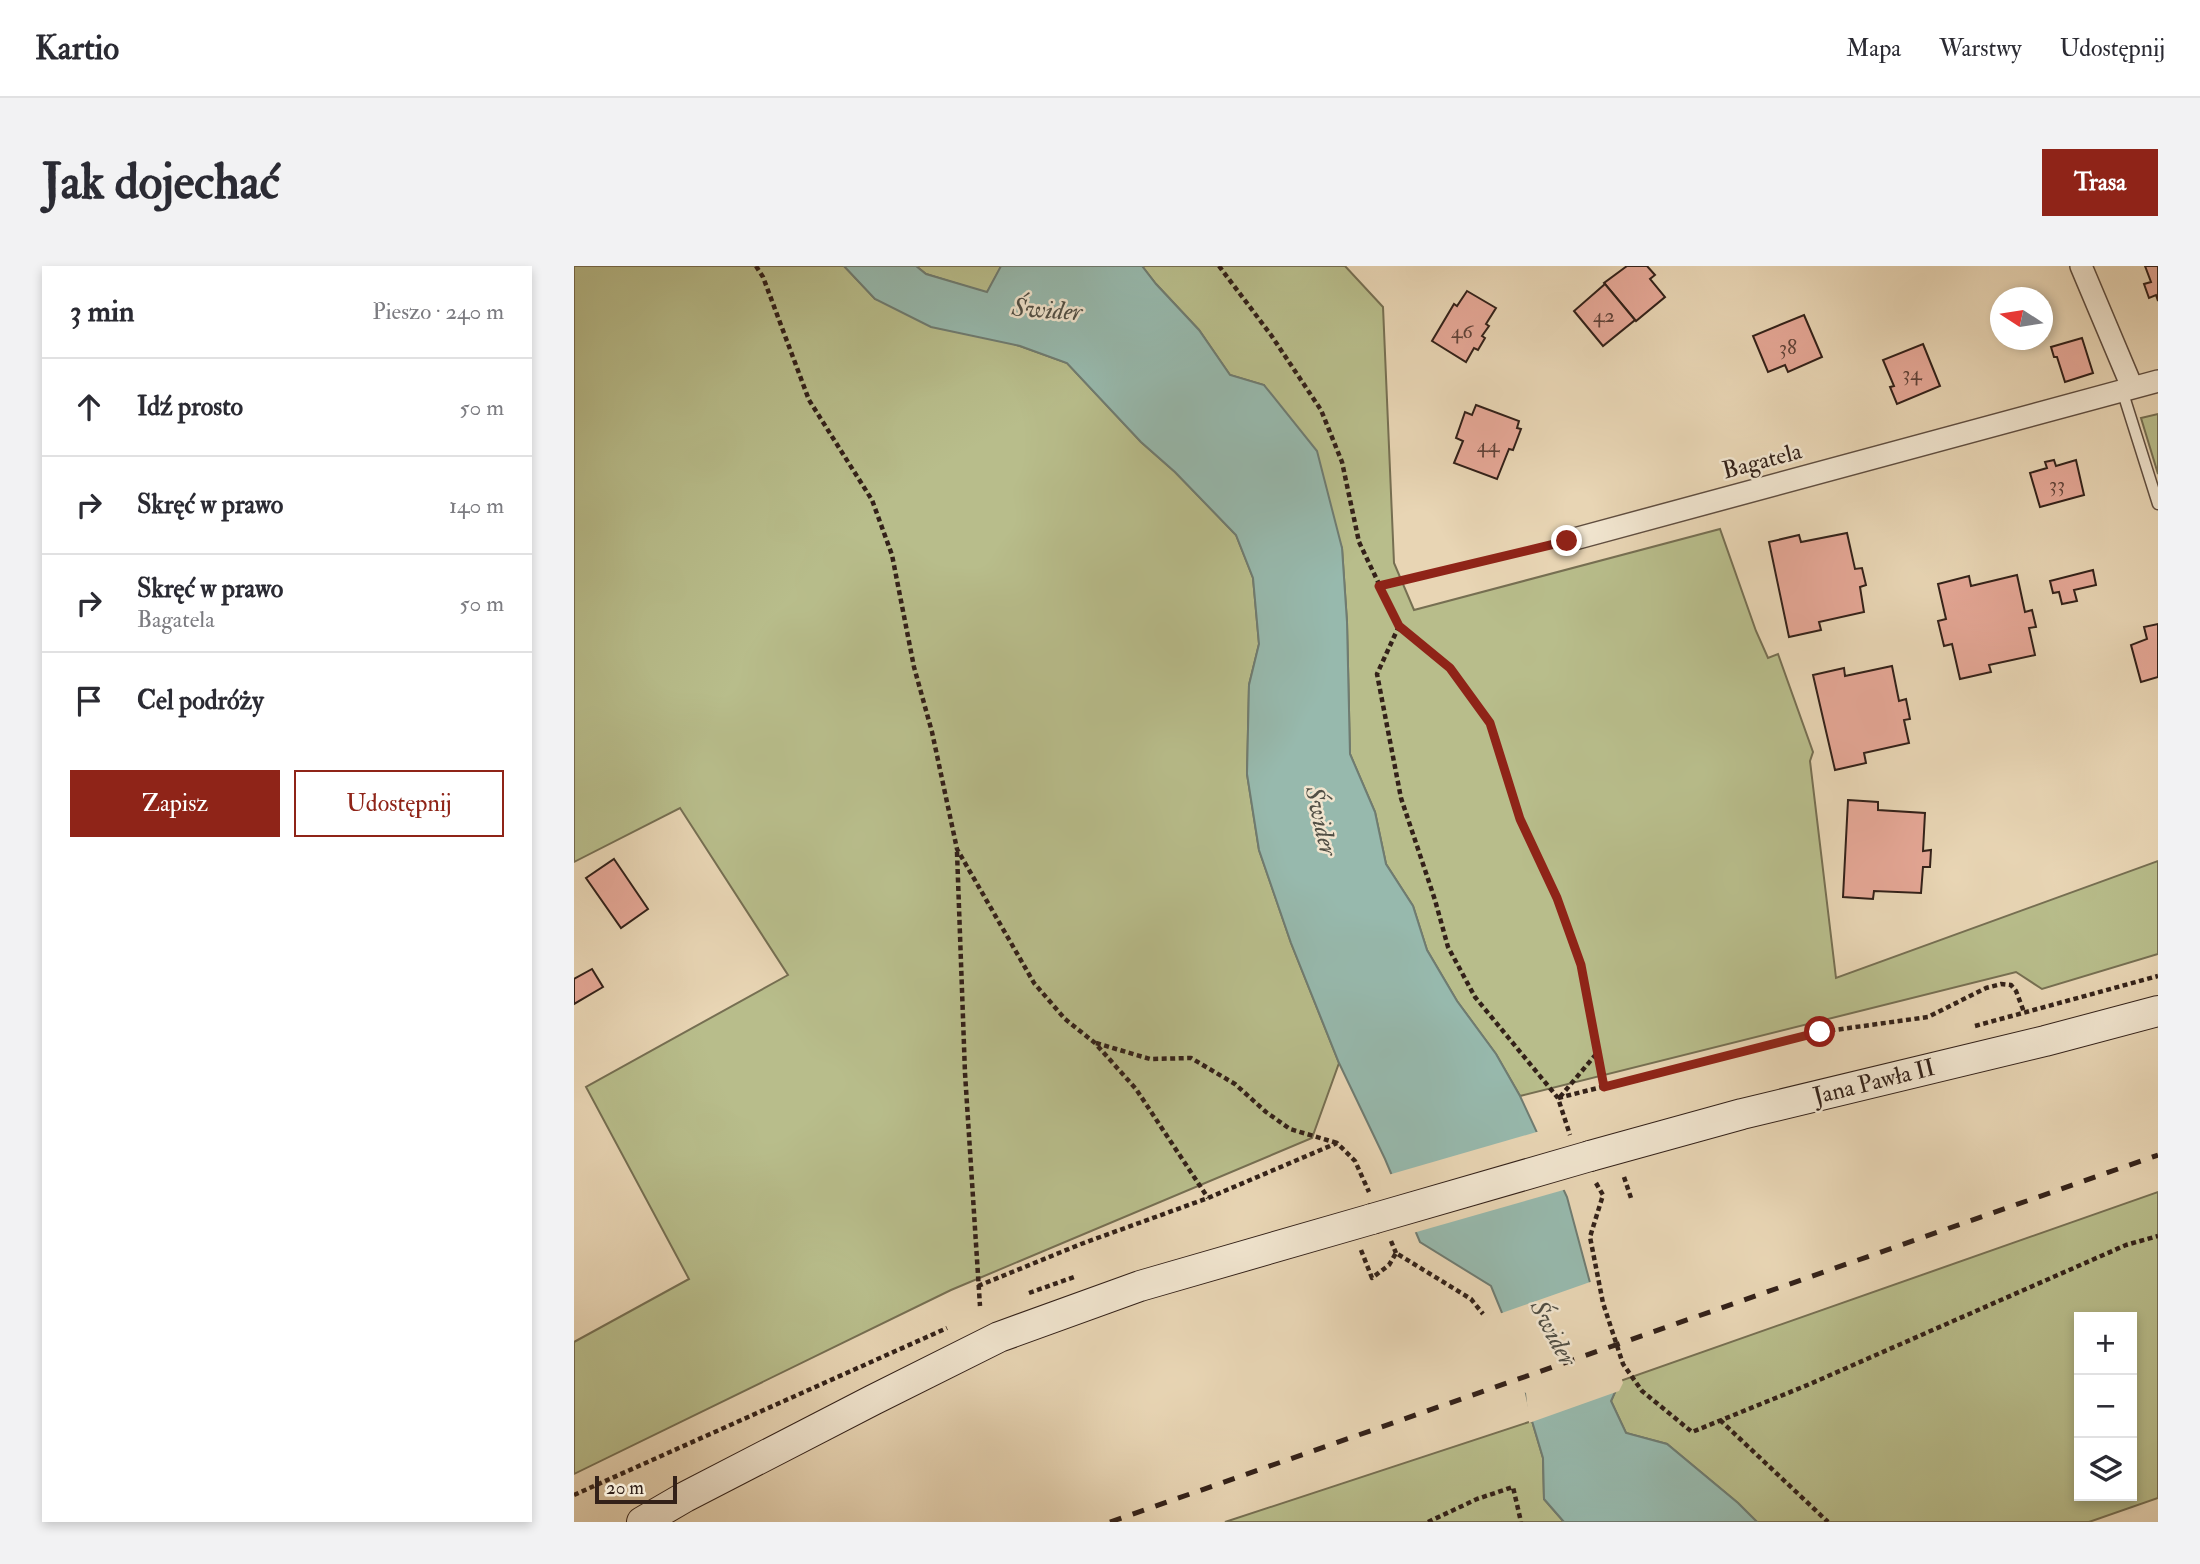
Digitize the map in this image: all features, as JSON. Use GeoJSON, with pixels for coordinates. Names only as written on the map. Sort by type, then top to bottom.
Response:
{"type":"FeatureCollection","features":[{"type":"Feature","properties":{"kind":"main road","name":"Jana Pawła II"},"geometry":{"type":"LineString","coordinates":[[685,1497],[999,1337],[1140,1286],[1377,1216],[1742,1114],[2158,1011]]}},
{"type":"Feature","properties":{"kind":"main road"},"geometry":{"type":"LineString","coordinates":[[624,1522],[685,1497]]}},
{"type":"Feature","properties":{"kind":"main road"},"geometry":{"type":"LineString","coordinates":[[642,1522],[685,1497]]}},
{"type":"Feature","properties":{"kind":"street"},"geometry":{"type":"LineString","coordinates":[[2081,266],[2127,389]]}},
{"type":"Feature","properties":{"kind":"street","name":"Bagatela"},"geometry":{"type":"LineString","coordinates":[[1567,541],[2158,381]]}},
{"type":"Feature","properties":{"kind":"lane"},"geometry":{"type":"LineString","coordinates":[[2127,389],[2158,504]]}},
{"type":"Feature","properties":{"kind":"path"},"geometry":{"type":"LineString","coordinates":[[756,266],[809,400],[872,500],[892,555],[914,667],[932,732],[957,849],[965,1073],[980,1306]]}},
{"type":"Feature","properties":{"kind":"path"},"geometry":{"type":"LineString","coordinates":[[1219,266],[1271,335],[1321,410],[1342,462],[1359,542],[1399,626],[1450,668],[1490,723],[1520,819],[1557,898],[1581,965],[1604,1087]]}},
{"type":"Feature","properties":{"kind":"path"},"geometry":{"type":"LineString","coordinates":[[1379,586],[1567,541]]}},
{"type":"Feature","properties":{"kind":"path"},"geometry":{"type":"LineString","coordinates":[[1399,626],[1377,674],[1401,798],[1448,947],[1475,997],[1559,1098]]}},
{"type":"Feature","properties":{"kind":"path"},"geometry":{"type":"LineString","coordinates":[[957,849],[1034,984],[1065,1019],[1095,1043],[1136,1089],[1208,1198]]}},
{"type":"Feature","properties":{"kind":"path"},"geometry":{"type":"LineString","coordinates":[[1559,1098],[1820,1032],[1928,1017],[1977,992],[2001,984],[2011,985],[2016,991],[2024,1012],[2158,976]]}},
{"type":"Feature","properties":{"kind":"path"},"geometry":{"type":"LineString","coordinates":[[1095,1043],[1150,1059],[1191,1058],[1235,1084],[1290,1129],[1337,1143],[1355,1161],[1377,1216],[1396,1253],[1471,1299],[1483,1314]]}},
{"type":"Feature","properties":{"kind":"path"},"geometry":{"type":"LineString","coordinates":[[1559,1098],[1597,1052]]}},
{"type":"Feature","properties":{"kind":"path"},"geometry":{"type":"LineString","coordinates":[[978,1286],[1081,1244],[1208,1198],[1337,1143]]}},
{"type":"Feature","properties":{"kind":"path"},"geometry":{"type":"LineString","coordinates":[[1624,1177],[1631,1198]]}},
{"type":"Feature","properties":{"kind":"path"},"geometry":{"type":"LineString","coordinates":[[1603,1195],[1590,1237],[1603,1303],[1623,1364],[1642,1391],[1692,1432],[1810,1384],[2126,1245],[2158,1236]]}},
{"type":"Feature","properties":{"kind":"path"},"geometry":{"type":"LineString","coordinates":[[1361,1249],[1372,1278],[1389,1265],[1396,1253]]}},
{"type":"Feature","properties":{"kind":"path"},"geometry":{"type":"LineString","coordinates":[[1720,1420],[1828,1522]]}},
{"type":"Feature","properties":{"kind":"path"},"geometry":{"type":"LineString","coordinates":[[1428,1522],[1476,1499],[1513,1487],[1521,1522]]}},
{"type":"Feature","properties":{"kind":"green space"},"geometry":{"type":"Polygon","coordinates":[[[574,266],[844,266],[875,299],[1067,363],[1141,442],[1175,472],[1236,535],[1253,578],[1259,644],[1249,685],[1247,774],[1259,850],[1291,943],[1339,1063],[1312,1138],[951,1290],[574,1474],[574,1342],[689,1279],[586,1087],[788,975],[680,808],[574,862],[574,266]]]}},
{"type":"Feature","properties":{"kind":"green space"},"geometry":{"type":"Polygon","coordinates":[[[916,266],[1001,267],[987,293],[926,274],[916,266]]]}},
{"type":"Feature","properties":{"kind":"green space"},"geometry":{"type":"Polygon","coordinates":[[[1142,266],[1345,266],[1383,307],[1394,563],[1414,610],[1720,529],[1756,631],[1768,658],[1778,654],[1813,752],[1810,761],[1836,978],[2158,861],[2158,954],[2042,989],[2016,972],[1520,1096],[1496,1054],[1457,1001],[1427,950],[1413,906],[1386,864],[1375,812],[1350,754],[1347,622],[1342,548],[1264,385],[1230,375],[1199,330],[1142,266]]]}},
{"type":"Feature","properties":{"kind":"green space"},"geometry":{"type":"Polygon","coordinates":[[[2158,414],[2158,474],[2141,418],[2158,414]]]}},
{"type":"Feature","properties":{"kind":"green space"},"geometry":{"type":"Polygon","coordinates":[[[2158,1192],[2158,1498],[2089,1522],[1757,1522],[1667,1444],[1626,1433],[1611,1401],[1620,1381],[2158,1192]]]}},
{"type":"Feature","properties":{"kind":"green space"},"geometry":{"type":"Polygon","coordinates":[[[1532,1421],[1543,1458],[1544,1499],[1564,1522],[1225,1522],[1532,1421]]]}},
{"type":"Feature","properties":{"kind":"water","name":"Świder"},"geometry":{"type":"Polygon","coordinates":[[[844,266],[916,266],[926,274],[987,292],[1001,266],[1142,266],[1199,330],[1230,375],[1264,385],[1317,451],[1342,548],[1347,622],[1350,754],[1375,812],[1386,864],[1413,906],[1427,950],[1457,1001],[1496,1054],[1520,1096],[1567,1197],[1620,1381],[1611,1401],[1626,1433],[1667,1444],[1757,1522],[1564,1522],[1544,1499],[1543,1458],[1516,1347],[1491,1286],[1420,1242],[1385,1159],[1339,1063],[1291,943],[1259,850],[1247,774],[1249,685],[1259,644],[1253,578],[1236,535],[1175,472],[1141,442],[1067,363],[1020,346],[931,327],[875,299],[844,266]]]}},
{"type":"Feature","properties":{"kind":"pier"},"geometry":{"type":"Polygon","coordinates":[[[1540,1131],[1567,1189],[1413,1233],[1388,1175],[1540,1131]]]}},
{"type":"Feature","properties":{"kind":"pier"},"geometry":{"type":"Polygon","coordinates":[[[1593,1281],[1623,1383],[1619,1391],[1529,1423],[1526,1393],[1514,1387],[1506,1363],[1513,1347],[1499,1314],[1593,1281]]]}},
{"type":"Feature","properties":{"kind":"building"},"geometry":{"type":"Polygon","coordinates":[[[1627,266],[1647,266],[1655,275],[1650,279],[1665,297],[1636,321],[1604,283],[1627,266]]]}},
{"type":"Feature","properties":{"kind":"building"},"geometry":{"type":"Polygon","coordinates":[[[2145,266],[2158,266],[2158,301],[2156,295],[2149,298],[2144,284],[2151,282],[2145,266]]]}},
{"type":"Feature","properties":{"kind":"building"},"geometry":{"type":"Polygon","coordinates":[[[1605,284],[1635,320],[1603,346],[1574,311],[1605,284]]]}},
{"type":"Feature","properties":{"kind":"building"},"geometry":{"type":"Polygon","coordinates":[[[1467,291],[1496,308],[1486,324],[1489,326],[1482,336],[1485,338],[1478,350],[1474,348],[1466,362],[1432,341],[1454,304],[1457,306],[1467,291]]]}},
{"type":"Feature","properties":{"kind":"building"},"geometry":{"type":"Polygon","coordinates":[[[1804,315],[1822,357],[1788,372],[1785,365],[1768,372],[1753,336],[1804,315]]]}},
{"type":"Feature","properties":{"kind":"building"},"geometry":{"type":"Polygon","coordinates":[[[2082,338],[2093,373],[2065,382],[2057,357],[2054,357],[2053,346],[2082,338]]]}},
{"type":"Feature","properties":{"kind":"building"},"geometry":{"type":"Polygon","coordinates":[[[1923,344],[1940,386],[1897,404],[1890,387],[1894,386],[1883,360],[1923,344]]]}},
{"type":"Feature","properties":{"kind":"building"},"geometry":{"type":"Polygon","coordinates":[[[1476,405],[1519,421],[1517,428],[1521,429],[1513,450],[1509,449],[1497,479],[1454,463],[1463,441],[1456,438],[1465,412],[1472,415],[1476,405]]]}},
{"type":"Feature","properties":{"kind":"building"},"geometry":{"type":"Polygon","coordinates":[[[2054,460],[2056,466],[2076,460],[2084,495],[2040,507],[2030,473],[2047,468],[2045,462],[2054,460]]]}},
{"type":"Feature","properties":{"kind":"building"},"geometry":{"type":"Polygon","coordinates":[[[1847,533],[1855,569],[1862,568],[1866,585],[1860,587],[1864,612],[1819,622],[1821,630],[1789,637],[1769,542],[1799,535],[1801,542],[1847,533]]]}},
{"type":"Feature","properties":{"kind":"building"},"geometry":{"type":"Polygon","coordinates":[[[2093,570],[2096,585],[2074,590],[2077,601],[2062,604],[2059,592],[2053,593],[2050,581],[2093,570]]]}},
{"type":"Feature","properties":{"kind":"building"},"geometry":{"type":"Polygon","coordinates":[[[2017,575],[2025,612],[2032,610],[2036,627],[2029,628],[2035,655],[1989,665],[1991,672],[1960,679],[1952,644],[1944,646],[1938,621],[1946,619],[1938,584],[1969,576],[1971,586],[2017,575]]]}},
{"type":"Feature","properties":{"kind":"building"},"geometry":{"type":"Polygon","coordinates":[[[2158,624],[2158,677],[2141,682],[2131,645],[2147,639],[2144,627],[2158,624]]]}},
{"type":"Feature","properties":{"kind":"building"},"geometry":{"type":"Polygon","coordinates":[[[1892,666],[1899,701],[1906,699],[1910,719],[1904,720],[1909,743],[1864,753],[1866,763],[1835,770],[1813,675],[1844,668],[1845,676],[1892,666]]]}},
{"type":"Feature","properties":{"kind":"building"},"geometry":{"type":"Polygon","coordinates":[[[1848,800],[1878,802],[1878,810],[1925,813],[1923,851],[1931,850],[1930,867],[1923,867],[1921,893],[1874,891],[1873,899],[1843,897],[1848,800]]]}},
{"type":"Feature","properties":{"kind":"building"},"geometry":{"type":"Polygon","coordinates":[[[614,859],[648,909],[621,928],[586,878],[614,859]]]}},
{"type":"Feature","properties":{"kind":"building"},"geometry":{"type":"Polygon","coordinates":[[[592,969],[603,987],[574,1004],[574,979],[592,969]]]}},
{"type":"Feature","properties":{"kind":"railway"},"geometry":{"type":"LineString","coordinates":[[1110,1522],[2158,1155]]}},
{"type":"Feature","properties":{"kind":"route"},"geometry":{"type":"LineString","coordinates":[[1567,541],[1379,586],[1399,626],[1450,668],[1490,723],[1520,819],[1557,898],[1581,965],[1604,1087],[1820,1032]]}}]}
